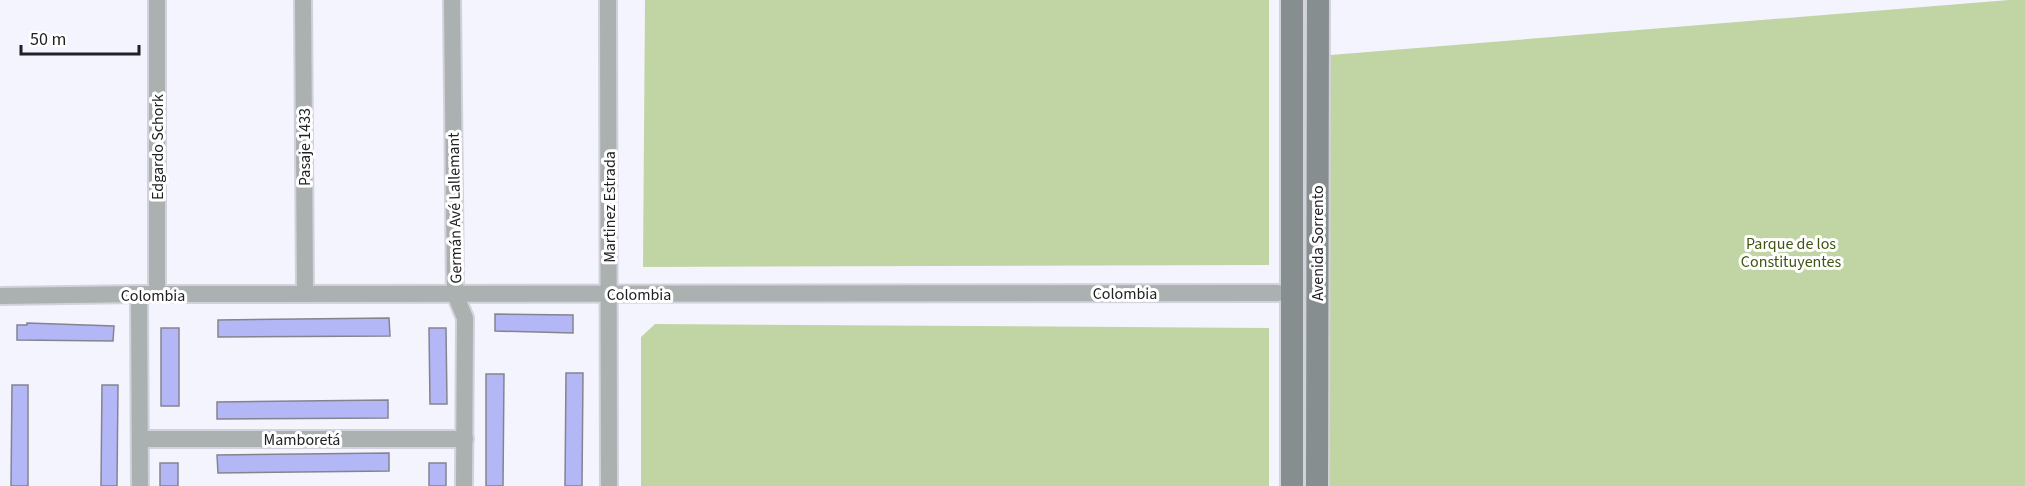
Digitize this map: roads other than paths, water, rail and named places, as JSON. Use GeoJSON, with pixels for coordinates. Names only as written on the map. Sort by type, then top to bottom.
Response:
{"type":"FeatureCollection","features":[{"type":"Feature","properties":{"kind":"main road","name":"Avenida Sorrento"},"geometry":{"type":"LineString","coordinates":[[1292,0],[1292,486]]}},
{"type":"Feature","properties":{"kind":"main road","name":"Avenida Sorrento"},"geometry":{"type":"LineString","coordinates":[[1317,486],[1318,0]]}},
{"type":"Feature","properties":{"kind":"street","name":"Edgardo Schork"},"geometry":{"type":"LineString","coordinates":[[157,0],[157,294]]}},
{"type":"Feature","properties":{"kind":"street","name":"Pasaje 1433"},"geometry":{"type":"LineString","coordinates":[[303,0],[305,294]]}},
{"type":"Feature","properties":{"kind":"street","name":"Germán Avé Lallemant"},"geometry":{"type":"LineString","coordinates":[[452,0],[455,294],[465,318],[464,486]]}},
{"type":"Feature","properties":{"kind":"street","name":"Martinez Estrada"},"geometry":{"type":"LineString","coordinates":[[608,0],[609,486]]}},
{"type":"Feature","properties":{"kind":"street","name":"Colombia"},"geometry":{"type":"LineString","coordinates":[[0,296],[1278,293]]}},
{"type":"Feature","properties":{"kind":"street"},"geometry":{"type":"LineString","coordinates":[[139,294],[140,486]]}},
{"type":"Feature","properties":{"kind":"street","name":"Mamboretá"},"geometry":{"type":"LineString","coordinates":[[140,439],[465,439]]}},
{"type":"Feature","properties":{"kind":"park label","name":"Parque de los Constituyentes"},"geometry":{"type":"Point","coordinates":[1791,252]}}]}
